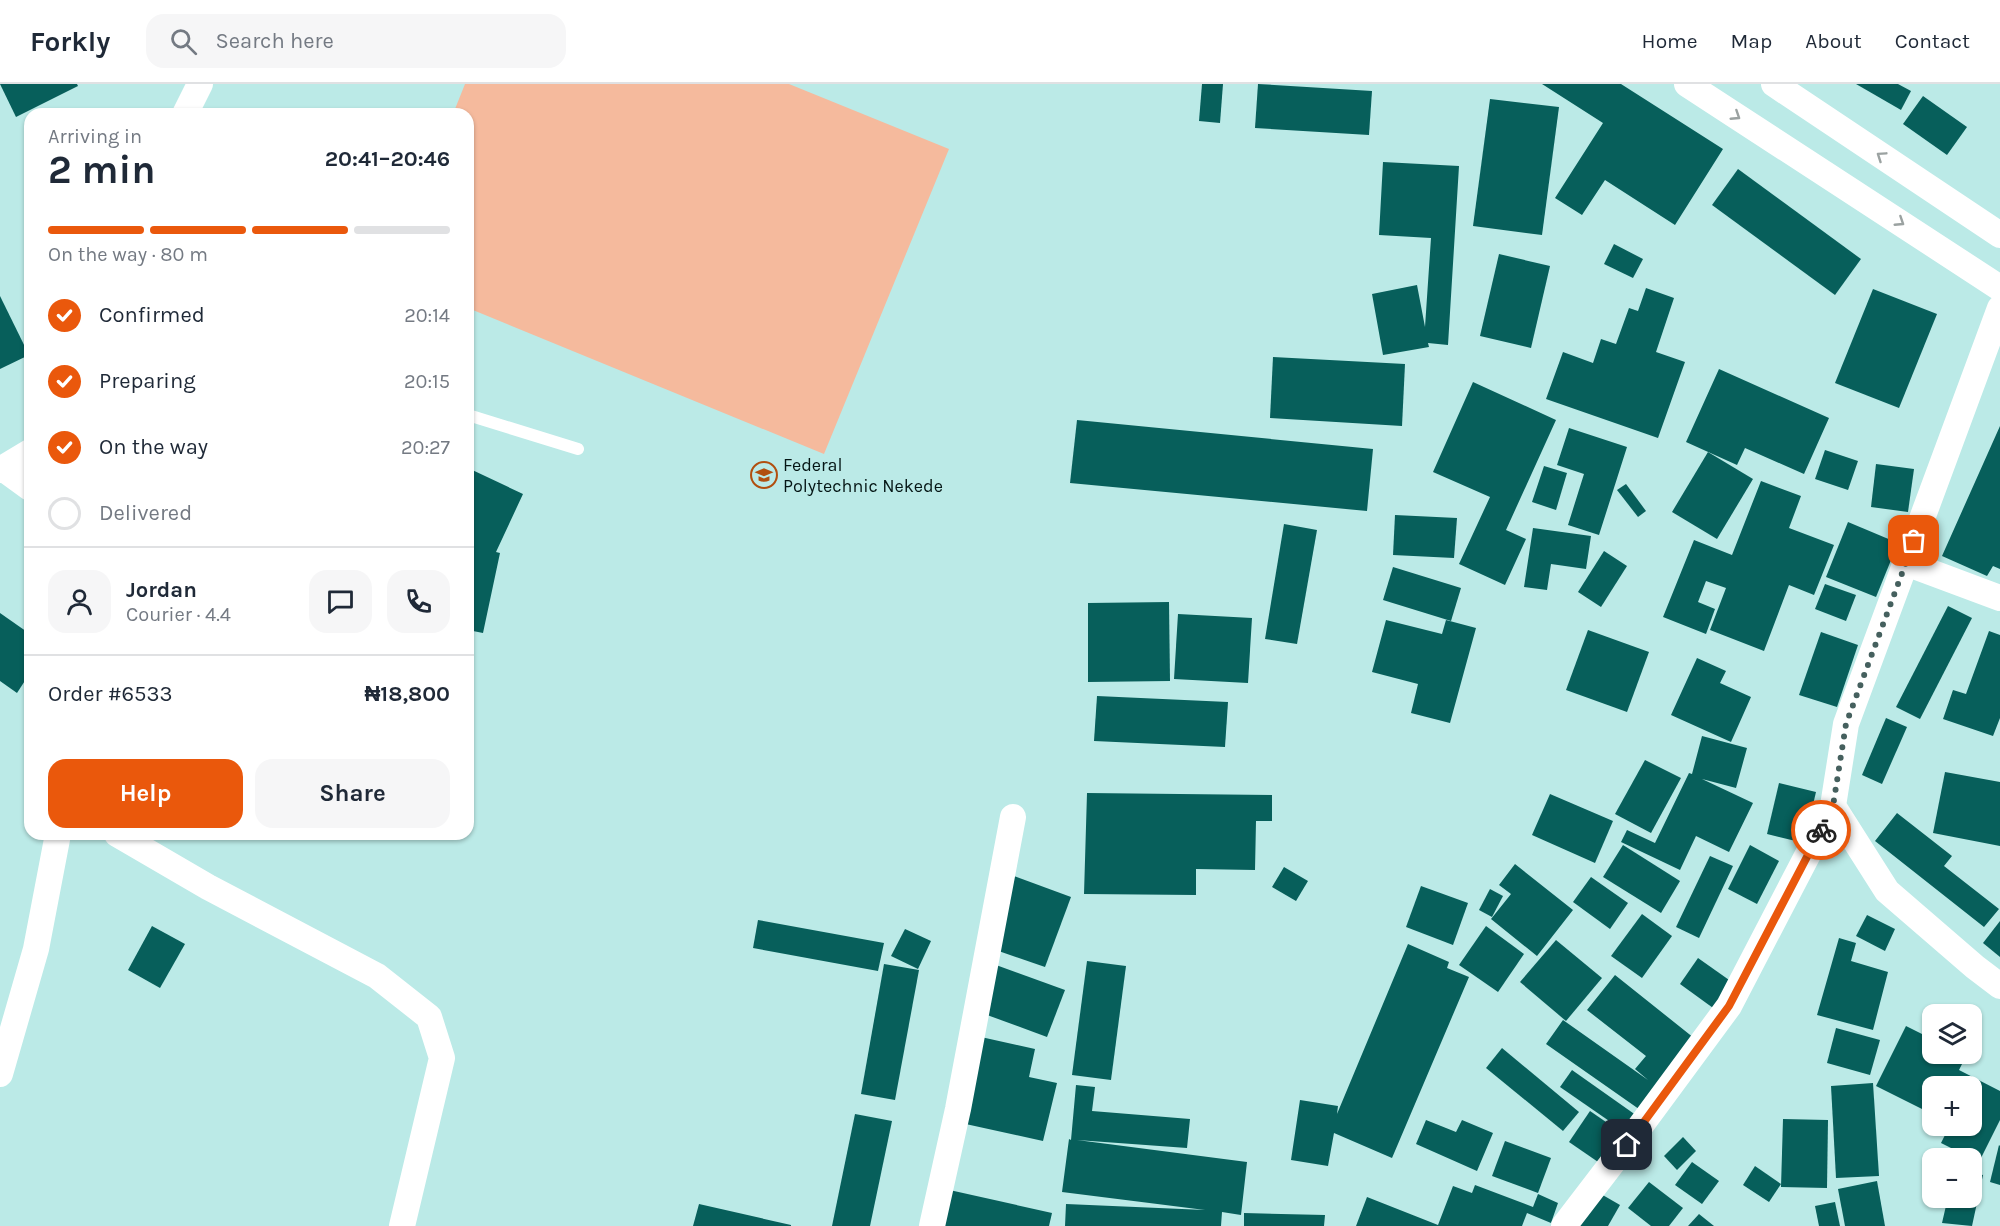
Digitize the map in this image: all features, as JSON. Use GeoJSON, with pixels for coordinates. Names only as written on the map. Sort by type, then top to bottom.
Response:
{"type":"FeatureCollection","features":[{"type":"Feature","properties":{"kind":"street"},"geometry":{"type":"LineString","coordinates":[[188,108],[200,84]]}},
{"type":"Feature","properties":{"kind":"street"},"geometry":{"type":"LineString","coordinates":[[1687,84],[2000,288]]}},
{"type":"Feature","properties":{"kind":"street"},"geometry":{"type":"LineString","coordinates":[[1774,84],[2000,235]]}},
{"type":"Feature","properties":{"kind":"street"},"geometry":{"type":"LineString","coordinates":[[1564,1226],[1640,1128],[1729,1006],[1833,806],[1846,724],[2000,308]]}},
{"type":"Feature","properties":{"kind":"street"},"geometry":{"type":"LineString","coordinates":[[24,456],[2,469],[24,484]]}},
{"type":"Feature","properties":{"kind":"street"},"geometry":{"type":"LineString","coordinates":[[1906,563],[2000,598]]}},
{"type":"Feature","properties":{"kind":"street"},"geometry":{"type":"LineString","coordinates":[[1833,806],[1887,891],[2000,986]]}},
{"type":"Feature","properties":{"kind":"street"},"geometry":{"type":"LineString","coordinates":[[932,1226],[958,1109],[1013,817]]}},
{"type":"Feature","properties":{"kind":"street"},"geometry":{"type":"LineString","coordinates":[[0,1074],[36,949],[57,840]]}},
{"type":"Feature","properties":{"kind":"street"},"geometry":{"type":"LineString","coordinates":[[127,840],[208,887],[378,976],[429,1017],[442,1058],[402,1226]]}},
{"type":"Feature","properties":{"kind":"lane"},"geometry":{"type":"LineString","coordinates":[[474,417],[578,449]]}},
{"type":"Feature","properties":{"kind":"shaded area"},"geometry":{"type":"Polygon","coordinates":[[[465,84],[789,84],[949,149],[824,454],[474,310],[474,108],[455,108],[465,84]]]}},
{"type":"Feature","properties":{"kind":"building"},"geometry":{"type":"Polygon","coordinates":[[[0,84],[77,84],[78,86],[34,108],[24,108],[24,113],[16,117],[0,84]]]}},
{"type":"Feature","properties":{"kind":"building"},"geometry":{"type":"Polygon","coordinates":[[[1202,84],[1223,84],[1220,123],[1199,121],[1202,84]]]}},
{"type":"Feature","properties":{"kind":"building"},"geometry":{"type":"Polygon","coordinates":[[[1258,84],[1372,91],[1369,135],[1255,128],[1258,84]]]}},
{"type":"Feature","properties":{"kind":"building"},"geometry":{"type":"Polygon","coordinates":[[[1542,84],[1621,84],[1723,149],[1675,225],[1605,180],[1582,215],[1555,198],[1603,123],[1542,84]]]}},
{"type":"Feature","properties":{"kind":"building"},"geometry":{"type":"Polygon","coordinates":[[[1856,84],[1898,84],[1911,91],[1901,110],[1856,84]]]}},
{"type":"Feature","properties":{"kind":"building"},"geometry":{"type":"Polygon","coordinates":[[[1923,96],[1967,127],[1947,155],[1903,124],[1923,96]]]}},
{"type":"Feature","properties":{"kind":"building"},"geometry":{"type":"Polygon","coordinates":[[[1490,99],[1559,107],[1542,235],[1473,226],[1490,99]]]}},
{"type":"Feature","properties":{"kind":"building"},"geometry":{"type":"Polygon","coordinates":[[[1383,162],[1459,166],[1448,345],[1428,343],[1429,347],[1383,355],[1372,294],[1417,285],[1425,327],[1431,238],[1379,235],[1383,162]]]}},
{"type":"Feature","properties":{"kind":"building"},"geometry":{"type":"Polygon","coordinates":[[[1738,169],[1861,259],[1835,295],[1712,205],[1738,169]]]}},
{"type":"Feature","properties":{"kind":"building"},"geometry":{"type":"Polygon","coordinates":[[[1614,244],[1643,259],[1633,278],[1604,264],[1614,244]]]}},
{"type":"Feature","properties":{"kind":"building"},"geometry":{"type":"Polygon","coordinates":[[[1499,254],[1550,266],[1531,348],[1480,336],[1499,254]]]}},
{"type":"Feature","properties":{"kind":"building"},"geometry":{"type":"Polygon","coordinates":[[[1646,288],[1674,298],[1656,352],[1685,362],[1658,438],[1546,399],[1563,352],[1593,363],[1601,339],[1616,344],[1629,308],[1638,311],[1646,288]]]}},
{"type":"Feature","properties":{"kind":"building"},"geometry":{"type":"Polygon","coordinates":[[[1873,289],[1937,314],[1899,408],[1835,383],[1873,289]]]}},
{"type":"Feature","properties":{"kind":"building"},"geometry":{"type":"Polygon","coordinates":[[[0,296],[24,345],[24,357],[0,369],[0,296]]]}},
{"type":"Feature","properties":{"kind":"building"},"geometry":{"type":"Polygon","coordinates":[[[1273,357],[1405,364],[1402,426],[1270,418],[1273,357]]]}},
{"type":"Feature","properties":{"kind":"building"},"geometry":{"type":"Polygon","coordinates":[[[1719,369],[1829,418],[1804,474],[1745,448],[1737,465],[1686,442],[1719,369]]]}},
{"type":"Feature","properties":{"kind":"building"},"geometry":{"type":"Polygon","coordinates":[[[1473,382],[1556,420],[1506,530],[1526,539],[1505,585],[1459,564],[1490,497],[1433,472],[1473,382]]]}},
{"type":"Feature","properties":{"kind":"building"},"geometry":{"type":"Polygon","coordinates":[[[1077,420],[1373,449],[1367,511],[1070,483],[1077,420]]]}},
{"type":"Feature","properties":{"kind":"building"},"geometry":{"type":"Polygon","coordinates":[[[2000,426],[2000,569],[1993,566],[1987,576],[1942,556],[2000,426]]]}},
{"type":"Feature","properties":{"kind":"building"},"geometry":{"type":"Polygon","coordinates":[[[1569,428],[1627,447],[1599,535],[1568,525],[1584,474],[1557,465],[1569,428]]]}},
{"type":"Feature","properties":{"kind":"building"},"geometry":{"type":"Polygon","coordinates":[[[1825,450],[1858,461],[1848,490],[1815,479],[1825,450]]]}},
{"type":"Feature","properties":{"kind":"building"},"geometry":{"type":"Polygon","coordinates":[[[1708,452],[1753,479],[1717,539],[1672,512],[1708,452]]]}},
{"type":"Feature","properties":{"kind":"building"},"geometry":{"type":"Polygon","coordinates":[[[1876,464],[1914,469],[1908,512],[1871,507],[1876,464]]]}},
{"type":"Feature","properties":{"kind":"building"},"geometry":{"type":"Polygon","coordinates":[[[1544,466],[1567,473],[1556,510],[1532,502],[1544,466]]]}},
{"type":"Feature","properties":{"kind":"building"},"geometry":{"type":"Polygon","coordinates":[[[474,471],[523,494],[496,552],[500,553],[483,633],[474,631],[474,471]]]}},
{"type":"Feature","properties":{"kind":"building"},"geometry":{"type":"Polygon","coordinates":[[[1761,481],[1801,496],[1789,528],[1834,545],[1814,595],[1789,585],[1764,651],[1710,630],[1726,588],[1706,581],[1698,602],[1715,609],[1706,634],[1663,617],[1694,540],[1732,555],[1761,481]]]}},
{"type":"Feature","properties":{"kind":"building"},"geometry":{"type":"Polygon","coordinates":[[[1626,484],[1646,511],[1638,517],[1617,490],[1626,484]]]}},
{"type":"Feature","properties":{"kind":"building"},"geometry":{"type":"Polygon","coordinates":[[[1395,515],[1457,518],[1454,558],[1393,555],[1395,515]]]}},
{"type":"Feature","properties":{"kind":"building"},"geometry":{"type":"Polygon","coordinates":[[[1848,522],[1898,543],[1876,597],[1826,577],[1848,522]]]}},
{"type":"Feature","properties":{"kind":"building"},"geometry":{"type":"Polygon","coordinates":[[[1284,524],[1317,530],[1297,644],[1265,639],[1284,524]]]}},
{"type":"Feature","properties":{"kind":"building"},"geometry":{"type":"Polygon","coordinates":[[[1533,528],[1591,536],[1586,569],[1551,564],[1547,590],[1524,587],[1533,528]]]}},
{"type":"Feature","properties":{"kind":"building"},"geometry":{"type":"Polygon","coordinates":[[[1604,551],[1627,566],[1601,607],[1578,592],[1604,551]]]}},
{"type":"Feature","properties":{"kind":"building"},"geometry":{"type":"Polygon","coordinates":[[[1393,567],[1461,588],[1451,621],[1383,600],[1393,567]]]}},
{"type":"Feature","properties":{"kind":"building"},"geometry":{"type":"Polygon","coordinates":[[[1825,584],[1856,595],[1846,621],[1815,609],[1825,584]]]}},
{"type":"Feature","properties":{"kind":"building"},"geometry":{"type":"Polygon","coordinates":[[[1169,602],[1170,681],[1088,682],[1088,603],[1169,602]]]}},
{"type":"Feature","properties":{"kind":"building"},"geometry":{"type":"Polygon","coordinates":[[[1948,606],[1972,618],[1920,719],[1896,707],[1948,606]]]}},
{"type":"Feature","properties":{"kind":"building"},"geometry":{"type":"Polygon","coordinates":[[[0,613],[24,630],[24,682],[17,693],[0,681],[0,613]]]}},
{"type":"Feature","properties":{"kind":"building"},"geometry":{"type":"Polygon","coordinates":[[[1178,614],[1252,618],[1248,683],[1174,679],[1178,614]]]}},
{"type":"Feature","properties":{"kind":"building"},"geometry":{"type":"Polygon","coordinates":[[[1386,620],[1442,634],[1446,620],[1476,628],[1450,723],[1411,713],[1418,684],[1372,672],[1386,620]]]}},
{"type":"Feature","properties":{"kind":"building"},"geometry":{"type":"Polygon","coordinates":[[[1588,630],[1649,652],[1627,712],[1566,690],[1588,630]]]}},
{"type":"Feature","properties":{"kind":"building"},"geometry":{"type":"Polygon","coordinates":[[[1989,631],[2000,635],[2000,718],[1993,736],[1943,719],[1953,690],[1966,694],[1989,631]]]}},
{"type":"Feature","properties":{"kind":"building"},"geometry":{"type":"Polygon","coordinates":[[[1821,632],[1858,645],[1837,707],[1799,695],[1821,632]]]}},
{"type":"Feature","properties":{"kind":"building"},"geometry":{"type":"Polygon","coordinates":[[[1697,658],[1726,671],[1720,683],[1751,697],[1731,742],[1671,715],[1697,658]]]}},
{"type":"Feature","properties":{"kind":"building"},"geometry":{"type":"Polygon","coordinates":[[[1097,696],[1228,702],[1225,747],[1094,741],[1097,696]]]}},
{"type":"Feature","properties":{"kind":"building"},"geometry":{"type":"Polygon","coordinates":[[[1886,718],[1907,727],[1882,784],[1862,775],[1886,718]]]}},
{"type":"Feature","properties":{"kind":"building"},"geometry":{"type":"Polygon","coordinates":[[[1702,736],[1747,748],[1736,788],[1702,779],[1753,803],[1729,852],[1696,836],[1680,870],[1621,842],[1627,830],[1655,843],[1689,773],[1692,774],[1702,736]]]}},
{"type":"Feature","properties":{"kind":"building"},"geometry":{"type":"Polygon","coordinates":[[[1645,760],[1681,778],[1651,833],[1615,814],[1645,760]]]}},
{"type":"Feature","properties":{"kind":"building"},"geometry":{"type":"Polygon","coordinates":[[[1945,772],[2000,782],[2000,846],[1933,833],[1945,772]]]}},
{"type":"Feature","properties":{"kind":"building"},"geometry":{"type":"Polygon","coordinates":[[[1779,783],[1816,792],[1804,843],[1767,834],[1779,783]]]}},
{"type":"Feature","properties":{"kind":"building"},"geometry":{"type":"Polygon","coordinates":[[[1087,793],[1272,795],[1272,821],[1256,821],[1255,870],[1196,869],[1196,895],[1084,894],[1087,793]]]}},
{"type":"Feature","properties":{"kind":"building"},"geometry":{"type":"Polygon","coordinates":[[[1550,794],[1613,821],[1595,863],[1532,835],[1550,794]]]}},
{"type":"Feature","properties":{"kind":"building"},"geometry":{"type":"Polygon","coordinates":[[[1897,813],[1952,856],[1944,866],[1999,909],[1984,927],[1875,841],[1897,813]]]}},
{"type":"Feature","properties":{"kind":"building"},"geometry":{"type":"Polygon","coordinates":[[[1623,845],[1680,881],[1661,913],[1603,877],[1623,845]]]}},
{"type":"Feature","properties":{"kind":"building"},"geometry":{"type":"Polygon","coordinates":[[[1750,845],[1779,861],[1757,904],[1728,889],[1750,845]]]}},
{"type":"Feature","properties":{"kind":"building"},"geometry":{"type":"Polygon","coordinates":[[[1710,856],[1733,866],[1699,938],[1676,927],[1710,856]]]}},
{"type":"Feature","properties":{"kind":"building"},"geometry":{"type":"Polygon","coordinates":[[[1515,864],[1573,910],[1537,956],[1491,919],[1511,894],[1499,885],[1515,864]]]}},
{"type":"Feature","properties":{"kind":"building"},"geometry":{"type":"Polygon","coordinates":[[[1284,867],[1308,881],[1296,901],[1272,887],[1284,867]]]}},
{"type":"Feature","properties":{"kind":"building"},"geometry":{"type":"Polygon","coordinates":[[[1014,876],[1071,897],[1045,967],[987,947],[1014,876]]]}},
{"type":"Feature","properties":{"kind":"building"},"geometry":{"type":"Polygon","coordinates":[[[1591,877],[1628,903],[1610,929],[1573,902],[1591,877]]]}},
{"type":"Feature","properties":{"kind":"building"},"geometry":{"type":"Polygon","coordinates":[[[1421,886],[1468,903],[1453,945],[1406,927],[1421,886]]]}},
{"type":"Feature","properties":{"kind":"building"},"geometry":{"type":"Polygon","coordinates":[[[1490,889],[1503,896],[1492,917],[1479,910],[1490,889]]]}},
{"type":"Feature","properties":{"kind":"building"},"geometry":{"type":"Polygon","coordinates":[[[1642,914],[1672,936],[1642,978],[1611,956],[1642,914]]]}},
{"type":"Feature","properties":{"kind":"building"},"geometry":{"type":"Polygon","coordinates":[[[1867,915],[1895,929],[1885,951],[1856,936],[1867,915]]]}},
{"type":"Feature","properties":{"kind":"building"},"geometry":{"type":"Polygon","coordinates":[[[758,920],[884,943],[878,971],[753,948],[758,920]]]}},
{"type":"Feature","properties":{"kind":"building"},"geometry":{"type":"Polygon","coordinates":[[[2000,921],[2000,957],[1983,943],[2000,921]]]}},
{"type":"Feature","properties":{"kind":"building"},"geometry":{"type":"Polygon","coordinates":[[[152,926],[185,944],[160,988],[128,970],[152,926]]]}},
{"type":"Feature","properties":{"kind":"building"},"geometry":{"type":"Polygon","coordinates":[[[1486,926],[1524,954],[1498,992],[1459,965],[1486,926]]]}},
{"type":"Feature","properties":{"kind":"building"},"geometry":{"type":"Polygon","coordinates":[[[905,929],[931,941],[918,969],[891,956],[905,929]]]}},
{"type":"Feature","properties":{"kind":"building"},"geometry":{"type":"Polygon","coordinates":[[[1839,938],[1856,943],[1851,961],[1888,972],[1873,1030],[1817,1015],[1839,938]]]}},
{"type":"Feature","properties":{"kind":"building"},"geometry":{"type":"Polygon","coordinates":[[[1556,940],[1602,978],[1566,1021],[1520,982],[1556,940]]]}},
{"type":"Feature","properties":{"kind":"building"},"geometry":{"type":"Polygon","coordinates":[[[1408,944],[1449,962],[1447,968],[1469,977],[1392,1158],[1334,1133],[1328,1166],[1291,1160],[1300,1100],[1338,1106],[1337,1114],[1408,944]]]}},
{"type":"Feature","properties":{"kind":"building"},"geometry":{"type":"Polygon","coordinates":[[[1698,958],[1739,987],[1720,1013],[1680,984],[1698,958]]]}},
{"type":"Feature","properties":{"kind":"building"},"geometry":{"type":"Polygon","coordinates":[[[1087,961],[1126,966],[1111,1080],[1072,1075],[1087,961]]]}},
{"type":"Feature","properties":{"kind":"building"},"geometry":{"type":"Polygon","coordinates":[[[884,964],[919,970],[895,1100],[861,1094],[884,964]]]}},
{"type":"Feature","properties":{"kind":"building"},"geometry":{"type":"Polygon","coordinates":[[[996,965],[1065,990],[1047,1037],[979,1012],[996,965]]]}},
{"type":"Feature","properties":{"kind":"building"},"geometry":{"type":"Polygon","coordinates":[[[1615,975],[1699,1042],[1646,1114],[1546,1044],[1563,1020],[1648,1080],[1635,1069],[1646,1056],[1587,1010],[1615,975]]]}},
{"type":"Feature","properties":{"kind":"building"},"geometry":{"type":"Polygon","coordinates":[[[1906,1026],[1922,1034],[1922,1064],[1962,1064],[1959,1070],[1971,1076],[1922,1076],[1922,1109],[1876,1086],[1906,1026]]]}},
{"type":"Feature","properties":{"kind":"building"},"geometry":{"type":"Polygon","coordinates":[[[1836,1028],[1880,1040],[1870,1075],[1827,1063],[1836,1028]]]}},
{"type":"Feature","properties":{"kind":"building"},"geometry":{"type":"Polygon","coordinates":[[[972,1035],[1035,1049],[1029,1077],[1057,1083],[1043,1141],[952,1121],[972,1035]]]}},
{"type":"Feature","properties":{"kind":"building"},"geometry":{"type":"Polygon","coordinates":[[[1502,1048],[1579,1112],[1563,1131],[1486,1068],[1502,1048]]]}},
{"type":"Feature","properties":{"kind":"building"},"geometry":{"type":"Polygon","coordinates":[[[1572,1070],[1640,1118],[1628,1134],[1560,1087],[1572,1070]]]}},
{"type":"Feature","properties":{"kind":"building"},"geometry":{"type":"Polygon","coordinates":[[[1982,1082],[2000,1091],[2000,1120],[1982,1156],[1982,1148],[1951,1148],[1941,1143],[1944,1136],[1982,1136],[1982,1082]]]}},
{"type":"Feature","properties":{"kind":"building"},"geometry":{"type":"Polygon","coordinates":[[[1873,1083],[1879,1176],[1836,1178],[1831,1086],[1873,1083]]]}},
{"type":"Feature","properties":{"kind":"building"},"geometry":{"type":"Polygon","coordinates":[[[1076,1085],[1095,1087],[1092,1111],[1190,1119],[1187,1148],[1077,1140],[1247,1162],[1241,1215],[1222,1212],[1221,1226],[1065,1226],[1066,1204],[1205,1210],[1062,1192],[1069,1139],[1071,1140],[1076,1085]]]}},
{"type":"Feature","properties":{"kind":"building"},"geometry":{"type":"Polygon","coordinates":[[[1590,1111],[1622,1133],[1601,1164],[1569,1142],[1590,1111]]]}},
{"type":"Feature","properties":{"kind":"building"},"geometry":{"type":"Polygon","coordinates":[[[855,1114],[892,1121],[870,1226],[832,1226],[855,1114]]]}},
{"type":"Feature","properties":{"kind":"building"},"geometry":{"type":"Polygon","coordinates":[[[1783,1119],[1828,1120],[1827,1188],[1781,1187],[1783,1119]]]}},
{"type":"Feature","properties":{"kind":"building"},"geometry":{"type":"Polygon","coordinates":[[[1426,1120],[1456,1132],[1462,1120],[1493,1133],[1477,1171],[1416,1144],[1426,1120]]]}},
{"type":"Feature","properties":{"kind":"building"},"geometry":{"type":"Polygon","coordinates":[[[1683,1137],[1696,1151],[1677,1170],[1664,1156],[1683,1137]]]}},
{"type":"Feature","properties":{"kind":"building"},"geometry":{"type":"Polygon","coordinates":[[[1505,1141],[1551,1158],[1538,1193],[1492,1176],[1505,1141]]]}},
{"type":"Feature","properties":{"kind":"building"},"geometry":{"type":"Polygon","coordinates":[[[2000,1146],[2000,1185],[1990,1182],[2000,1146]]]}},
{"type":"Feature","properties":{"kind":"building"},"geometry":{"type":"Polygon","coordinates":[[[1692,1162],[1719,1181],[1702,1204],[1675,1185],[1692,1162]]]}},
{"type":"Feature","properties":{"kind":"building"},"geometry":{"type":"Polygon","coordinates":[[[1755,1166],[1781,1184],[1769,1202],[1743,1185],[1755,1166]]]}},
{"type":"Feature","properties":{"kind":"building"},"geometry":{"type":"Polygon","coordinates":[[[1877,1181],[1885,1226],[1845,1226],[1838,1189],[1877,1181]]]}},
{"type":"Feature","properties":{"kind":"building"},"geometry":{"type":"Polygon","coordinates":[[[1649,1182],[1683,1208],[1669,1226],[1651,1226],[1628,1208],[1649,1182]]]}},
{"type":"Feature","properties":{"kind":"building"},"geometry":{"type":"Polygon","coordinates":[[[1475,1185],[1533,1207],[1538,1194],[1558,1203],[1551,1223],[1527,1213],[1522,1226],[1356,1226],[1367,1197],[1438,1225],[1453,1186],[1472,1193],[1475,1185]]]}},
{"type":"Feature","properties":{"kind":"building"},"geometry":{"type":"Polygon","coordinates":[[[945,1189],[1052,1213],[1049,1226],[936,1226],[945,1189]]]}},
{"type":"Feature","properties":{"kind":"building"},"geometry":{"type":"Polygon","coordinates":[[[1594,1190],[1620,1205],[1608,1226],[1579,1226],[1594,1190]]]}},
{"type":"Feature","properties":{"kind":"building"},"geometry":{"type":"Polygon","coordinates":[[[1835,1202],[1840,1226],[1819,1226],[1815,1206],[1835,1202]]]}},
{"type":"Feature","properties":{"kind":"building"},"geometry":{"type":"Polygon","coordinates":[[[699,1204],[791,1225],[791,1226],[693,1226],[699,1204]]]}},
{"type":"Feature","properties":{"kind":"building"},"geometry":{"type":"Polygon","coordinates":[[[1945,1208],[1976,1208],[1972,1226],[1942,1223],[1945,1208]]]}},
{"type":"Feature","properties":{"kind":"building"},"geometry":{"type":"Polygon","coordinates":[[[1244,1213],[1325,1215],[1324,1226],[1244,1226],[1244,1213]]]}},
{"type":"Feature","properties":{"kind":"building"},"geometry":{"type":"Polygon","coordinates":[[[1699,1214],[1714,1226],[1688,1226],[1699,1214]]]}},
{"type":"Feature","properties":{"kind":"way so far"},"geometry":{"type":"LineString","coordinates":[[1821,830],[1833,806],[1846,724],[1914,541]]}},
{"type":"Feature","properties":{"kind":"place","name":"Federal Polytechnic Nekede"},"geometry":{"type":"Point","coordinates":[764,475]}},
{"type":"Feature","properties":{"kind":"route"},"geometry":{"type":"LineString","coordinates":[[1627,1145],[1729,1006],[1821,830]]}}]}
